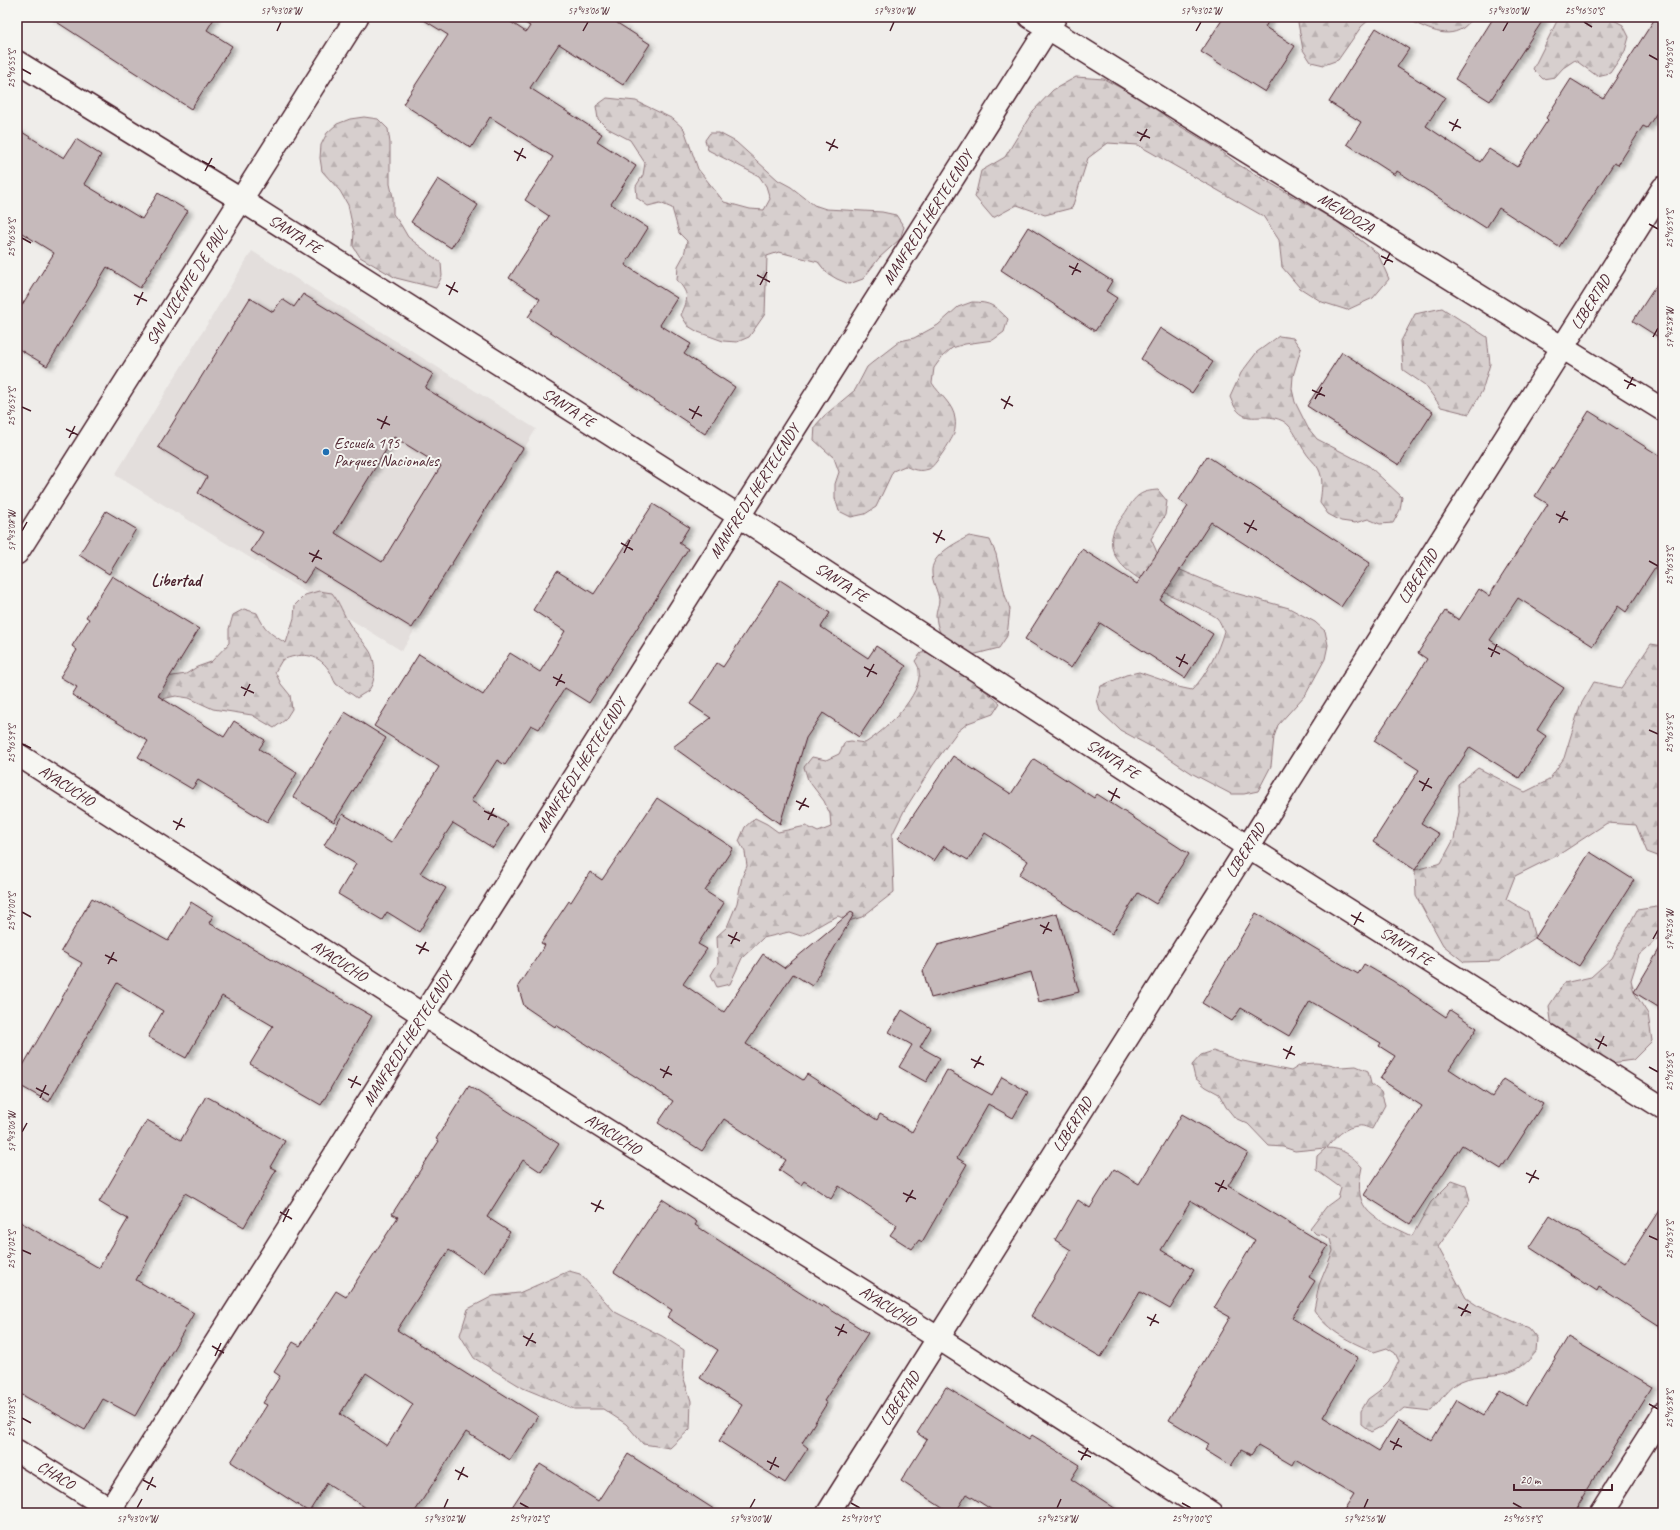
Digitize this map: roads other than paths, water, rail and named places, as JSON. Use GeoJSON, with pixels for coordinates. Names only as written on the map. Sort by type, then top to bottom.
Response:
{"type":"FeatureCollection","features":[{"type":"Feature","properties":{"kind":"street","name":"SAN VICENTE DE PAUL"},"geometry":{"type":"LineString","coordinates":[[17,553],[357,17]]}},
{"type":"Feature","properties":{"kind":"street","name":"MENDOZA"},"geometry":{"type":"LineString","coordinates":[[1044,21],[1663,410]]}},
{"type":"Feature","properties":{"kind":"street","name":"MANFREDI HERTELENDY"},"geometry":{"type":"LineString","coordinates":[[111,1512],[739,516],[1044,21]]}},
{"type":"Feature","properties":{"kind":"street","name":"SANTA FE"},"geometry":{"type":"LineString","coordinates":[[17,62],[241,200],[739,516],[1248,847],[1663,1108]]}},
{"type":"Feature","properties":{"kind":"street","name":"LIBERTAD"},"geometry":{"type":"LineString","coordinates":[[828,1513],[1663,188]]}},
{"type":"Feature","properties":{"kind":"street","name":"AYACUCHO"},"geometry":{"type":"LineString","coordinates":[[17,754],[423,1015],[938,1338],[1211,1513]]}},
{"type":"Feature","properties":{"kind":"street"},"geometry":{"type":"LineString","coordinates":[[1600,1513],[1663,1414]]}},
{"type":"Feature","properties":{"kind":"street","name":"CHACO"},"geometry":{"type":"LineString","coordinates":[[17,1451],[111,1512]]}},
{"type":"Feature","properties":{"kind":"place","name":"Escuela 195 Parques Nacionales"},"geometry":{"type":"Point","coordinates":[326,452]}},
{"type":"Feature","properties":{"kind":"district","name":"Libertad"},"geometry":{"type":"Point","coordinates":[176,580]}}]}
